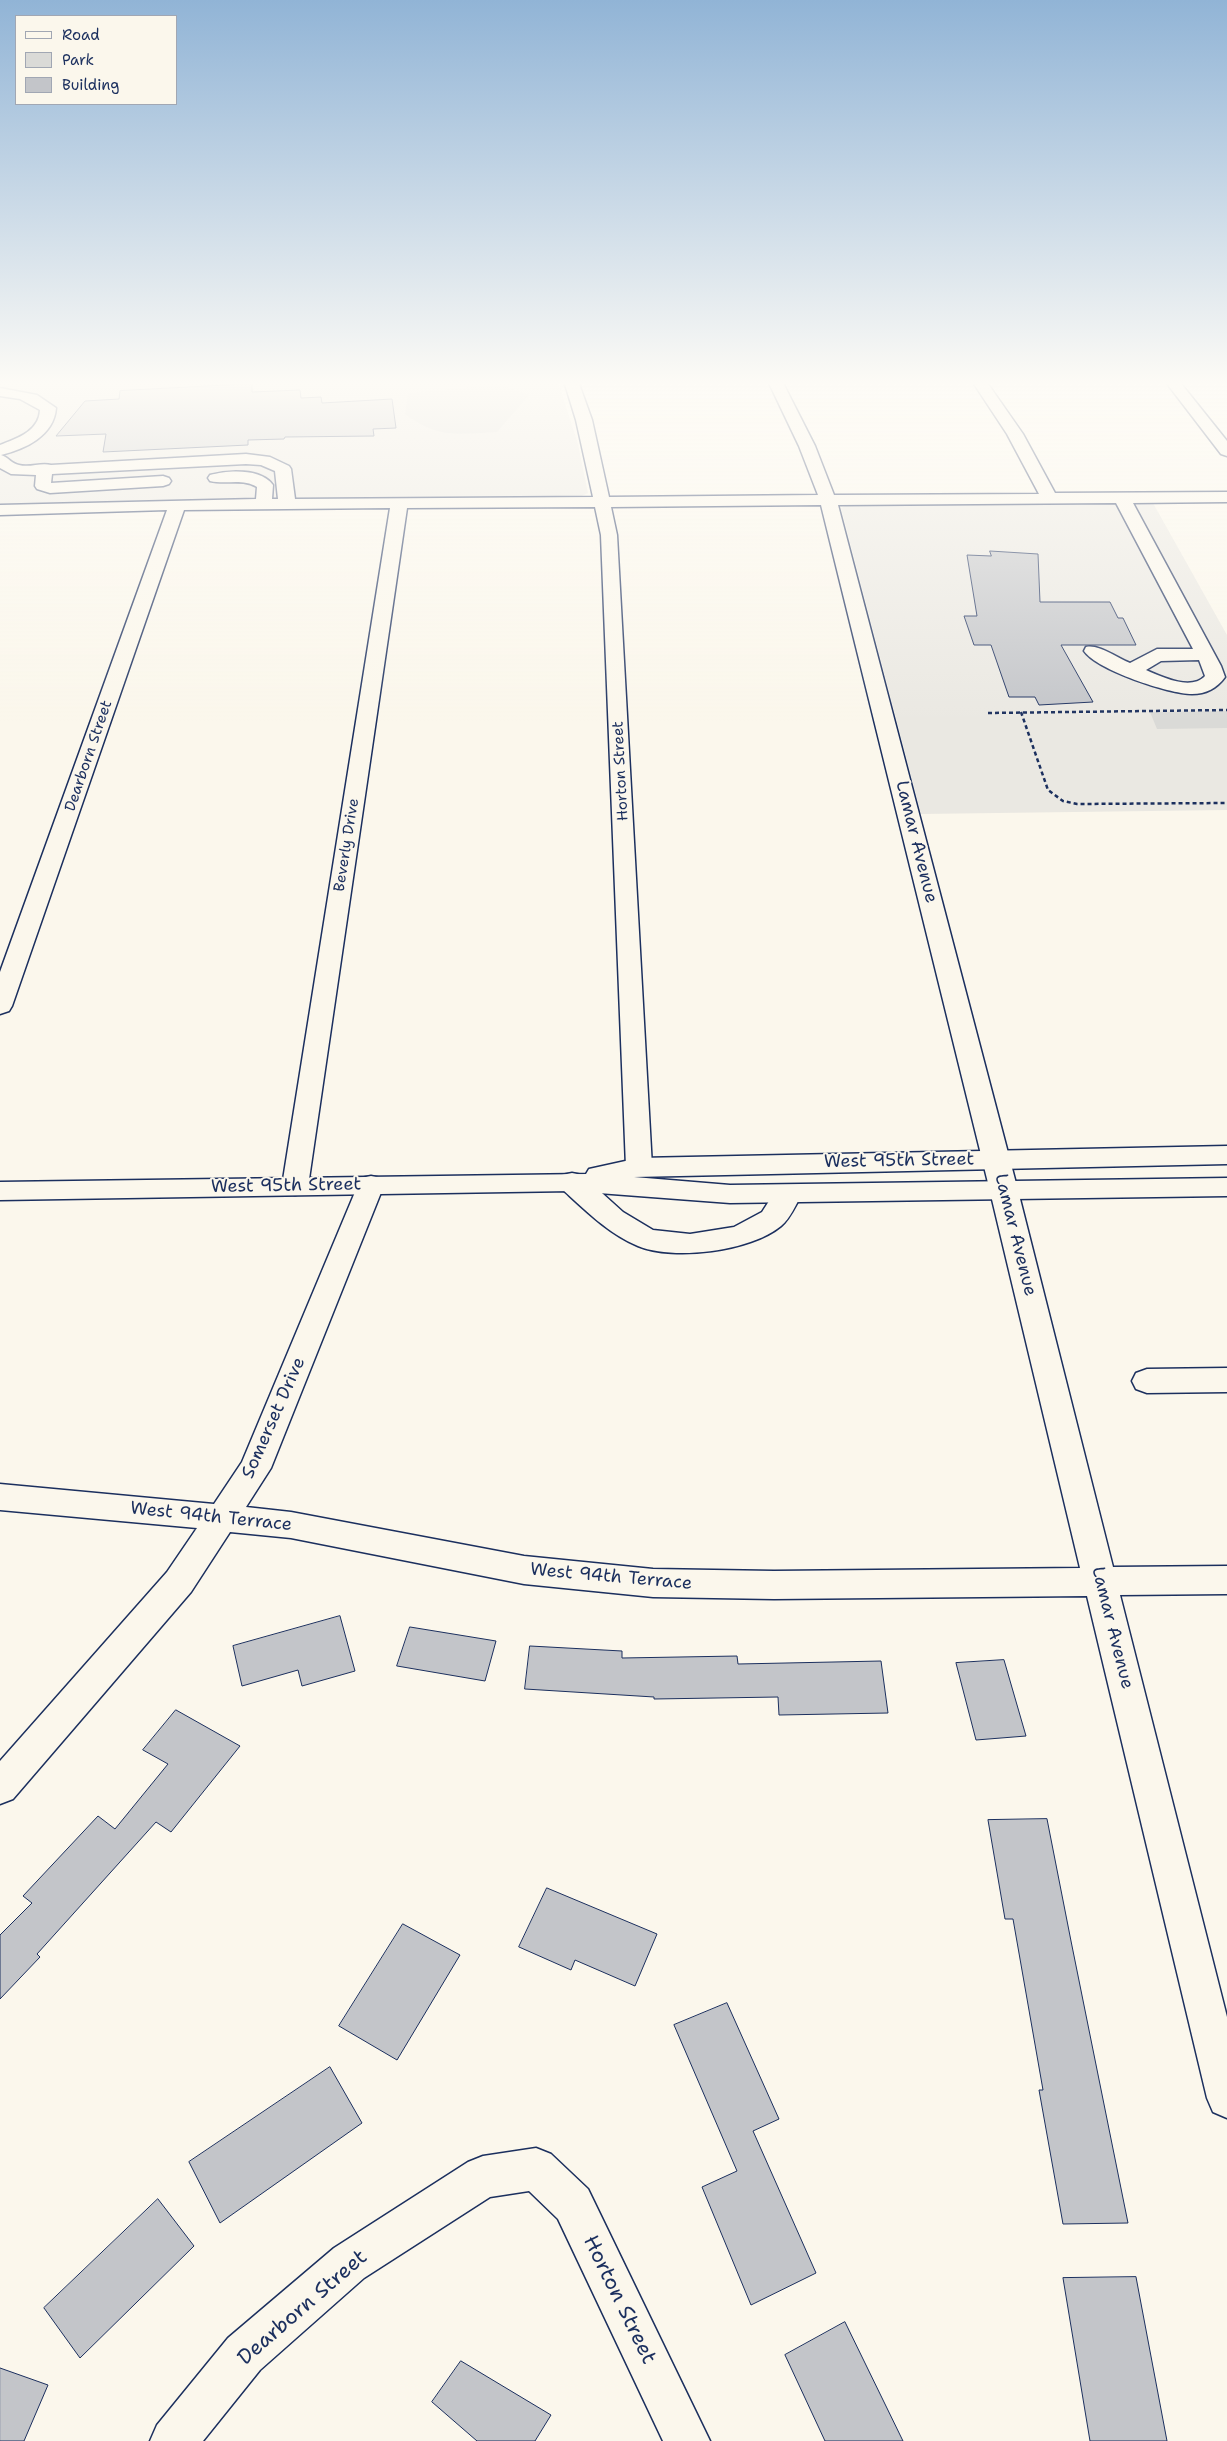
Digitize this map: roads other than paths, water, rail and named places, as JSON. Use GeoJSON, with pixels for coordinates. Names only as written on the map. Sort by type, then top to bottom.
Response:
{"type":"FeatureCollection","features":[{"type":"Feature","properties":{"kind":"street"},"geometry":{"type":"LineString","coordinates":[[264,505],[265,495]]}},
{"type":"Feature","properties":{"kind":"street"},"geometry":{"type":"LineString","coordinates":[[286,495],[287,504]]}},
{"type":"Feature","properties":{"kind":"street","name":"Horton Street"},"geometry":{"type":"LineString","coordinates":[[600,495],[609,535],[639,1166]]}},
{"type":"Feature","properties":{"kind":"street","name":"Lamar Avenue"},"geometry":{"type":"LineString","coordinates":[[826,495],[996,1159],[1227,2098]]}},
{"type":"Feature","properties":{"kind":"street"},"geometry":{"type":"LineString","coordinates":[[1048,495],[1050,499]]}},
{"type":"Feature","properties":{"kind":"street"},"geometry":{"type":"LineString","coordinates":[[0,510],[287,504],[1227,497]]}},
{"type":"Feature","properties":{"kind":"street"},"geometry":{"type":"LineString","coordinates":[[1093,651],[1098,656],[1177,687],[1202,688],[1211,684],[1215,677],[1205,654],[1122,498]]}},
{"type":"Feature","properties":{"kind":"street","name":"Beverly Drive"},"geometry":{"type":"LineString","coordinates":[[295,1186],[399,504]]}},
{"type":"Feature","properties":{"kind":"street","name":"Dearborn Street"},"geometry":{"type":"LineString","coordinates":[[0,1006],[177,506]]}},
{"type":"Feature","properties":{"kind":"street"},"geometry":{"type":"LineString","coordinates":[[1132,670],[1157,655],[1205,654]]}},
{"type":"Feature","properties":{"kind":"street","name":"West 95th Street"},"geometry":{"type":"LineString","coordinates":[[572,1182],[639,1166],[1227,1155]]}},
{"type":"Feature","properties":{"kind":"street"},"geometry":{"type":"LineString","coordinates":[[572,1182],[613,1219],[647,1239],[690,1244],[740,1236],[772,1219],[788,1194]]}},
{"type":"Feature","properties":{"kind":"street","name":"West 95th Street"},"geometry":{"type":"LineString","coordinates":[[0,1191],[572,1182],[730,1194],[1227,1187]]}},
{"type":"Feature","properties":{"kind":"street","name":"Somerset Drive"},"geometry":{"type":"LineString","coordinates":[[0,1787],[179,1582],[255,1468],[371,1185]]}},
{"type":"Feature","properties":{"kind":"street"},"geometry":{"type":"LineString","coordinates":[[1147,1380],[1227,1380]]}},
{"type":"Feature","properties":{"kind":"street","name":"West 94th Terrace"},"geometry":{"type":"LineString","coordinates":[[0,1497],[83,1503],[291,1526],[524,1570],[653,1583],[784,1585],[1227,1580]]}},
{"type":"Feature","properties":{"kind":"street","name":"Horton Street"},"geometry":{"type":"LineString","coordinates":[[536,2170],[573,2204],[688,2441]]}},
{"type":"Feature","properties":{"kind":"street","name":"Dearborn Street"},"geometry":{"type":"LineString","coordinates":[[174,2441],[244,2354],[349,2263],[483,2177],[536,2170]]}}]}
